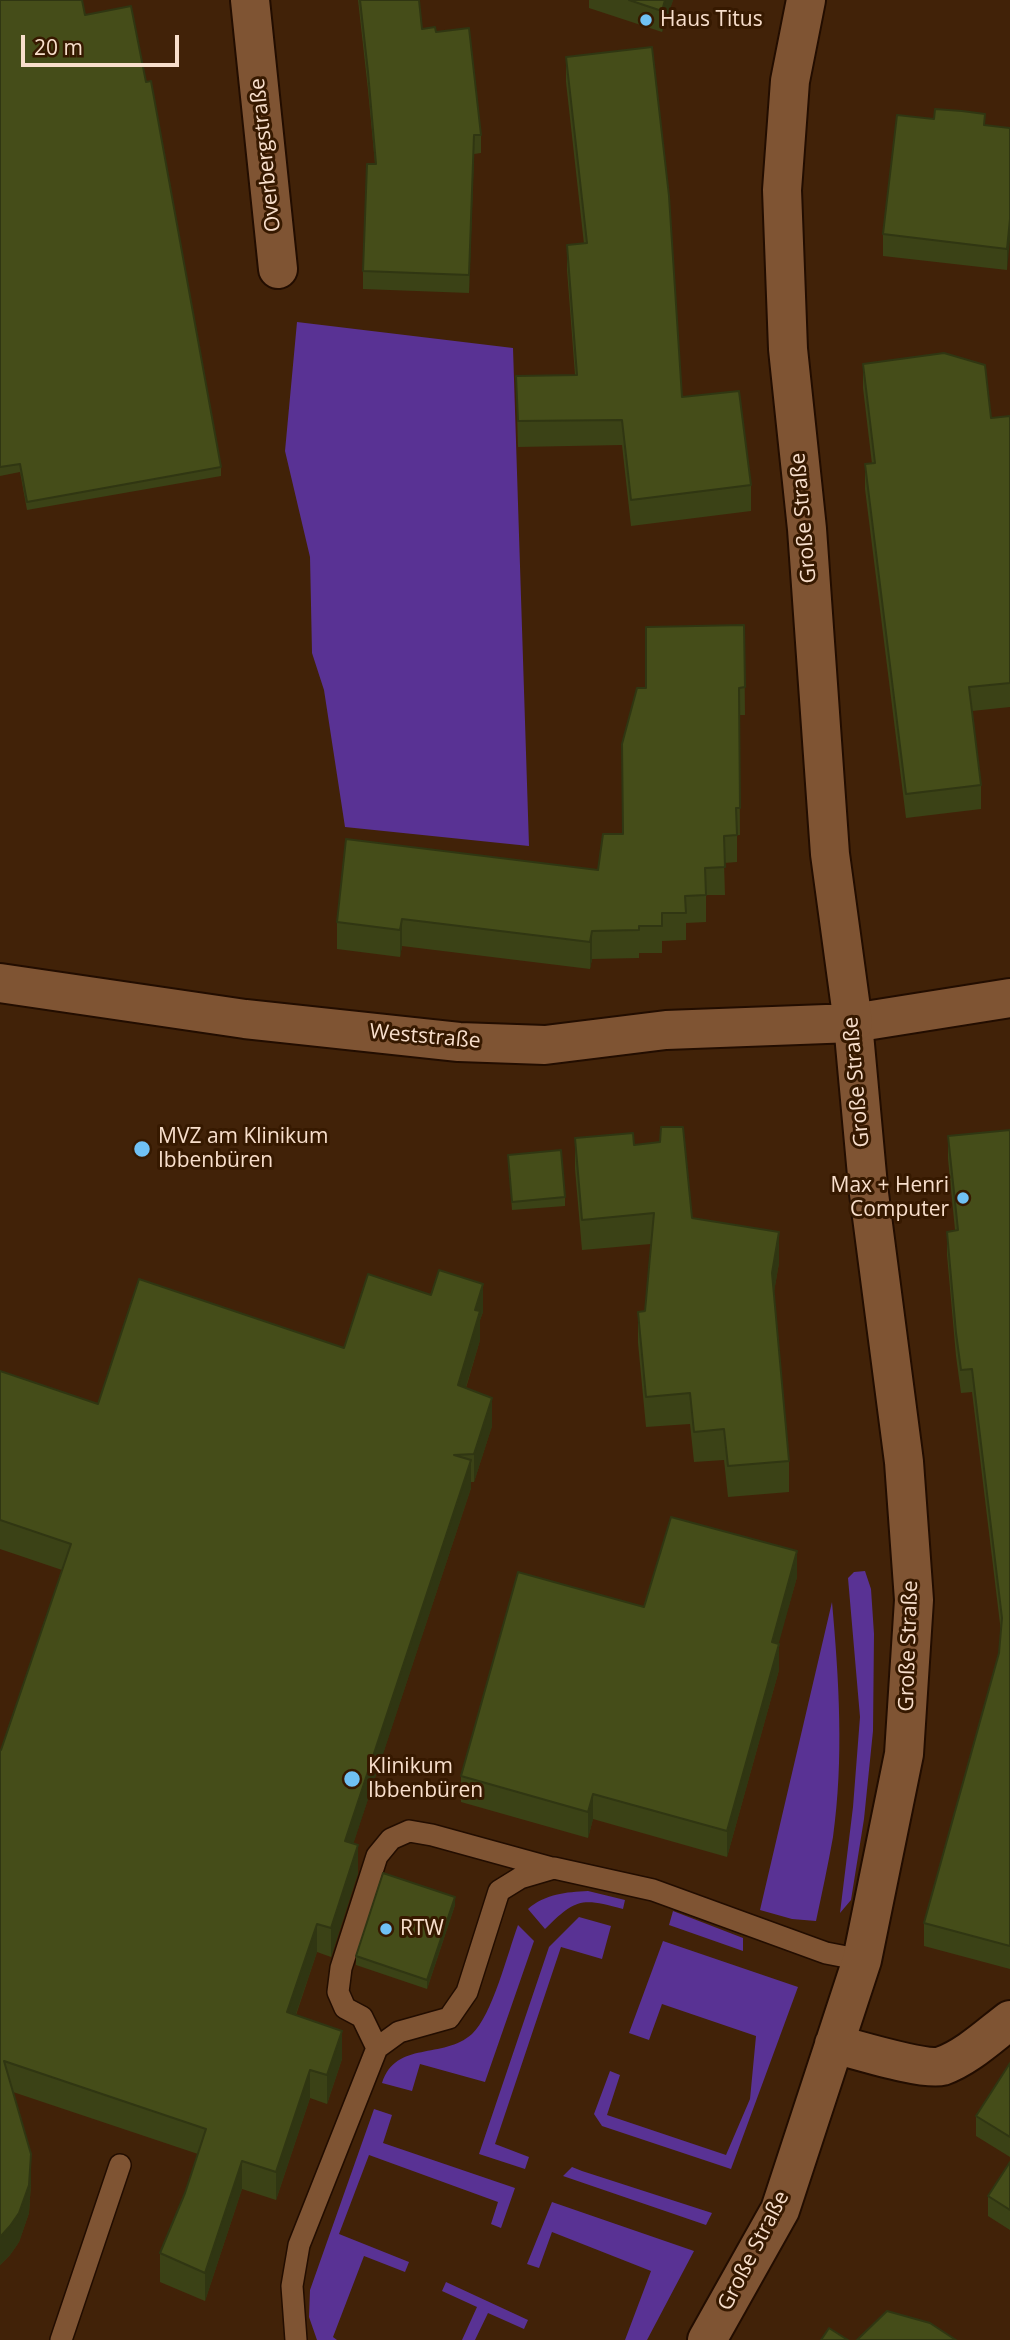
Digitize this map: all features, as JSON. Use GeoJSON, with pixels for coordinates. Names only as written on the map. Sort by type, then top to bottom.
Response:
{"type":"FeatureCollection","features":[{"type":"Feature","properties":{"kind":"street","name":"Overbergstraße"},"geometry":{"type":"LineString","coordinates":[[250,0],[278,269]]}},
{"type":"Feature","properties":{"kind":"street","name":"Große Straße"},"geometry":{"type":"LineString","coordinates":[[707,2340],[780,2210],[862,1960],[904,1754],[914,1600],[904,1462],[868,1186],[853,1023],[830,854],[807,529],[788,349],[782,190],[790,81],[806,0]]}},
{"type":"Feature","properties":{"kind":"street","name":"Weststraße"},"geometry":{"type":"LineString","coordinates":[[0,983],[245,1019],[458,1042],[545,1045],[666,1030],[853,1023],[1010,998]]}},
{"type":"Feature","properties":{"kind":"street"},"geometry":{"type":"LineString","coordinates":[[834,2044],[900,2061],[939,2067],[974,2049],[1010,2020]]}},
{"type":"Feature","properties":{"kind":"lane"},"geometry":{"type":"LineString","coordinates":[[377,2048],[362,2017],[345,2008],[338,1992],[341,1968],[377,1856],[391,1839],[409,1831],[653,1890],[826,1953],[862,1960]]}},
{"type":"Feature","properties":{"kind":"lane"},"geometry":{"type":"LineString","coordinates":[[296,2340],[292,2286],[299,2245],[377,2048],[399,2032],[449,2018],[467,1992],[499,1891],[520,1878],[554,1868]]}},
{"type":"Feature","properties":{"kind":"lane"},"geometry":{"type":"LineString","coordinates":[[61,2340],[120,2165]]}},
{"type":"Feature","properties":{"kind":"shaded area"},"geometry":{"type":"Polygon","coordinates":[[[297,322],[513,348],[529,846],[345,827],[324,690],[312,653],[310,557],[285,451],[297,322]]]}},
{"type":"Feature","properties":{"kind":"shaded area"},"geometry":{"type":"Polygon","coordinates":[[[865,1571],[871,1589],[874,1634],[873,1731],[864,1819],[851,1900],[840,1913],[853,1807],[860,1717],[848,1578],[854,1572],[865,1571]]]}},
{"type":"Feature","properties":{"kind":"shaded area"},"geometry":{"type":"Polygon","coordinates":[[[832,1602],[839,1720],[833,1837],[816,1921],[792,1919],[760,1910],[832,1602]]]}},
{"type":"Feature","properties":{"kind":"shaded area"},"geometry":{"type":"Polygon","coordinates":[[[588,1891],[625,1900],[623,1909],[597,1903],[580,1903],[572,1906],[545,1929],[528,1909],[549,1897],[588,1891]]]}},
{"type":"Feature","properties":{"kind":"shaded area"},"geometry":{"type":"Polygon","coordinates":[[[673,1911],[743,1938],[743,1951],[669,1925],[673,1911]]]}},
{"type":"Feature","properties":{"kind":"shaded area"},"geometry":{"type":"Polygon","coordinates":[[[579,1917],[611,1926],[602,1959],[561,1947],[495,2144],[529,2157],[525,2169],[479,2154],[549,1947],[579,1917]]]}},
{"type":"Feature","properties":{"kind":"shaded area"},"geometry":{"type":"Polygon","coordinates":[[[518,1925],[534,1941],[485,2082],[420,2064],[412,2091],[382,2083],[389,2070],[409,2055],[448,2047],[472,2034],[493,1999],[518,1925]]]}},
{"type":"Feature","properties":{"kind":"shaded area"},"geometry":{"type":"Polygon","coordinates":[[[663,1941],[798,1987],[731,2169],[602,2126],[594,2114],[610,2071],[620,2075],[607,2115],[726,2155],[750,2099],[756,2036],[662,2004],[649,2040],[629,2033],[663,1941]]]}},
{"type":"Feature","properties":{"kind":"shaded area"},"geometry":{"type":"Polygon","coordinates":[[[374,2109],[392,2115],[383,2143],[515,2188],[501,2228],[491,2224],[498,2202],[369,2155],[339,2234],[409,2262],[405,2272],[364,2256],[333,2337],[337,2340],[317,2340],[309,2317],[310,2290],[374,2109]]]}},
{"type":"Feature","properties":{"kind":"shaded area"},"geometry":{"type":"Polygon","coordinates":[[[572,2167],[712,2213],[706,2225],[563,2176],[572,2167]]]}},
{"type":"Feature","properties":{"kind":"shaded area"},"geometry":{"type":"Polygon","coordinates":[[[552,2202],[694,2251],[647,2340],[625,2340],[651,2271],[552,2232],[539,2268],[527,2264],[552,2202]]]}},
{"type":"Feature","properties":{"kind":"shaded area"},"geometry":{"type":"Polygon","coordinates":[[[446,2282],[528,2320],[524,2329],[488,2313],[475,2340],[462,2340],[477,2307],[442,2291],[446,2282]]]}},
{"type":"Feature","properties":{"kind":"building"},"geometry":{"type":"Polygon","coordinates":[[[0,0],[82,0],[85,15],[131,6],[146,82],[151,81],[221,467],[27,502],[20,464],[0,467],[0,0]]]}},
{"type":"Feature","properties":{"kind":"building"},"geometry":{"type":"Polygon","coordinates":[[[360,0],[419,0],[422,29],[435,27],[436,32],[469,28],[481,135],[474,135],[469,275],[363,271],[367,164],[376,164],[360,0]]]}},
{"type":"Feature","properties":{"kind":"building"},"geometry":{"type":"Polygon","coordinates":[[[629,0],[665,0],[662,11],[629,0]]]}},
{"type":"Feature","properties":{"kind":"building"},"geometry":{"type":"Polygon","coordinates":[[[652,47],[669,196],[682,397],[739,391],[751,485],[631,500],[622,420],[518,421],[516,376],[577,375],[567,245],[587,243],[566,57],[652,47]]]}},
{"type":"Feature","properties":{"kind":"building"},"geometry":{"type":"Polygon","coordinates":[[[935,109],[985,114],[984,125],[1010,128],[1010,219],[1007,249],[883,234],[897,115],[934,119],[935,109]]]}},
{"type":"Feature","properties":{"kind":"building"},"geometry":{"type":"Polygon","coordinates":[[[944,353],[985,365],[991,418],[1010,416],[1010,683],[969,687],[981,785],[906,794],[865,464],[875,463],[863,364],[944,353]]]}},
{"type":"Feature","properties":{"kind":"building"},"geometry":{"type":"Polygon","coordinates":[[[744,625],[745,687],[739,688],[740,808],[736,808],[737,835],[724,836],[725,867],[705,868],[706,895],[685,896],[686,913],[662,913],[662,926],[639,926],[639,930],[592,931],[590,942],[402,919],[400,930],[337,922],[346,839],[598,870],[603,834],[623,834],[622,744],[637,688],[646,688],[646,627],[744,625]]]}},
{"type":"Feature","properties":{"kind":"building"},"geometry":{"type":"Polygon","coordinates":[[[661,1127],[683,1127],[692,1218],[779,1232],[772,1273],[789,1461],[728,1466],[724,1429],[694,1432],[690,1393],[646,1397],[638,1312],[645,1311],[654,1213],[582,1220],[575,1138],[633,1133],[634,1145],[660,1142],[661,1127]]]}},
{"type":"Feature","properties":{"kind":"building"},"geometry":{"type":"Polygon","coordinates":[[[1010,1130],[1010,1946],[924,1923],[999,1653],[1002,1618],[972,1369],[961,1370],[956,1333],[947,1232],[958,1230],[948,1136],[1010,1130]]]}},
{"type":"Feature","properties":{"kind":"building"},"geometry":{"type":"Polygon","coordinates":[[[561,1150],[565,1197],[512,1202],[508,1155],[561,1150]]]}},
{"type":"Feature","properties":{"kind":"building"},"geometry":{"type":"Polygon","coordinates":[[[439,1270],[483,1284],[475,1310],[480,1311],[458,1385],[492,1398],[474,1454],[454,1455],[471,1460],[345,1841],[358,1845],[331,1928],[317,1924],[287,2012],[342,2031],[327,2075],[310,2070],[276,2172],[242,2161],[205,2273],[160,2253],[185,2193],[206,2129],[4,2061],[31,2154],[29,2185],[19,2213],[0,2237],[0,1750],[71,1544],[0,1520],[0,1371],[98,1404],[139,1279],[344,1348],[368,1274],[431,1295],[439,1270]]]}},
{"type":"Feature","properties":{"kind":"building"},"geometry":{"type":"Polygon","coordinates":[[[671,1517],[797,1551],[772,1642],[779,1644],[727,1831],[593,1794],[588,1812],[461,1776],[518,1572],[644,1607],[671,1517]]]}},
{"type":"Feature","properties":{"kind":"building"},"geometry":{"type":"Polygon","coordinates":[[[383,1873],[455,1897],[427,1980],[356,1956],[383,1873]]]}},
{"type":"Feature","properties":{"kind":"building"},"geometry":{"type":"Polygon","coordinates":[[[1010,2063],[1010,2137],[976,2116],[1010,2063]]]}},
{"type":"Feature","properties":{"kind":"building"},"geometry":{"type":"Polygon","coordinates":[[[1010,2162],[1010,2210],[988,2196],[1010,2162]]]}},
{"type":"Feature","properties":{"kind":"building"},"geometry":{"type":"Polygon","coordinates":[[[887,2311],[930,2323],[956,2340],[857,2340],[887,2311]]]}},
{"type":"Feature","properties":{"kind":"building"},"geometry":{"type":"Polygon","coordinates":[[[829,2328],[848,2340],[821,2340],[829,2328]]]}},
{"type":"Feature","properties":{"kind":"place","name":"Haus Titus"},"geometry":{"type":"Point","coordinates":[646,20]}},
{"type":"Feature","properties":{"kind":"place","name":"MVZ am Klinikum Ibbenbüren"},"geometry":{"type":"Point","coordinates":[142,1149]}},
{"type":"Feature","properties":{"kind":"place","name":"Max + Henri Computer"},"geometry":{"type":"Point","coordinates":[963,1198]}},
{"type":"Feature","properties":{"kind":"place","name":"Klinikum Ibbenbüren"},"geometry":{"type":"Point","coordinates":[352,1779]}},
{"type":"Feature","properties":{"kind":"place","name":"RTW"},"geometry":{"type":"Point","coordinates":[386,1929]}}]}
